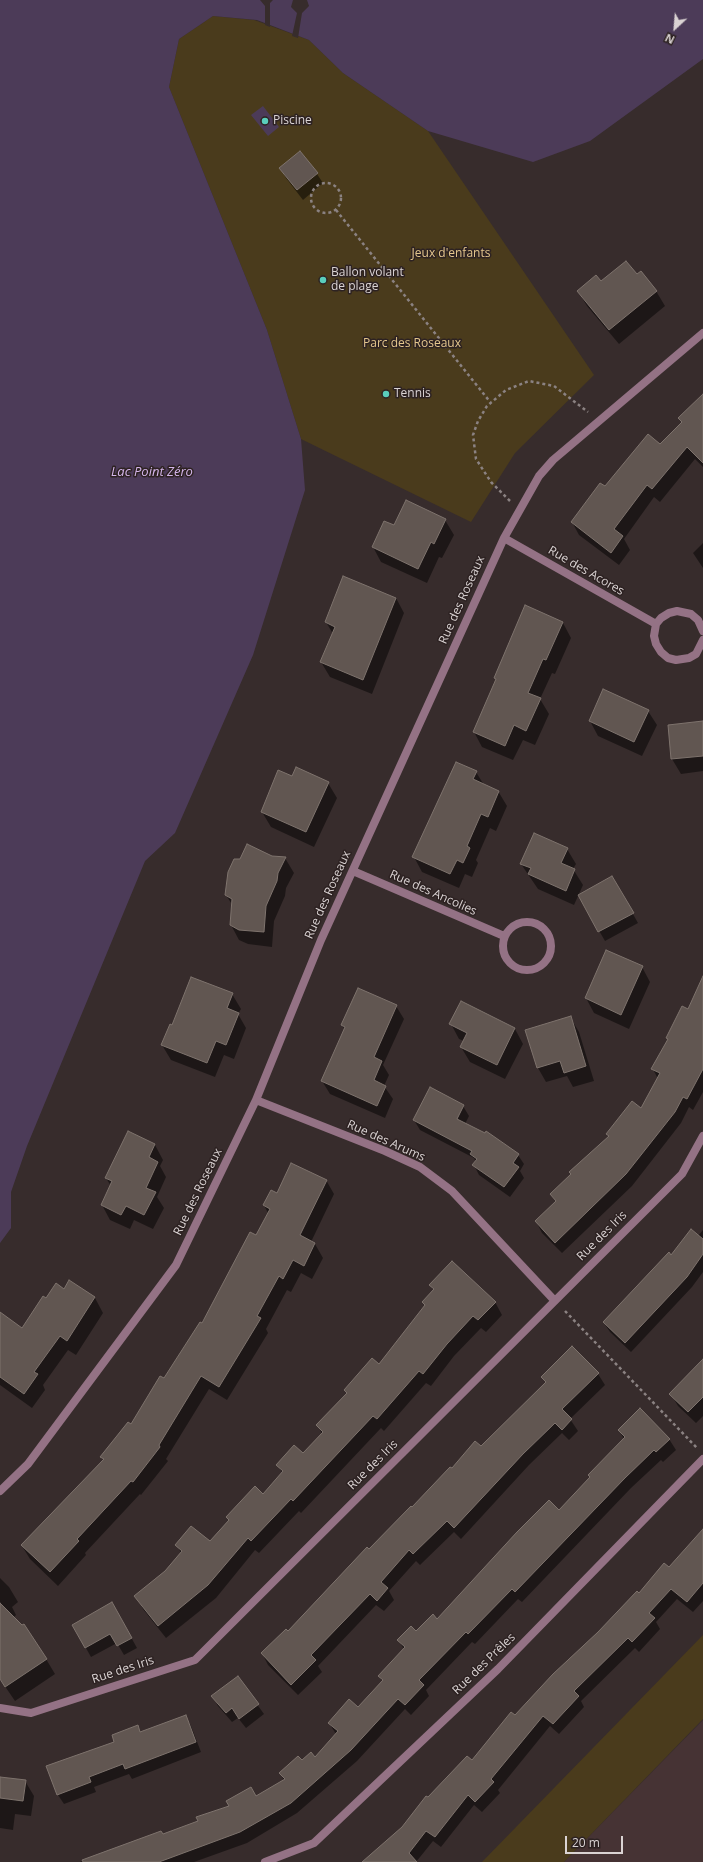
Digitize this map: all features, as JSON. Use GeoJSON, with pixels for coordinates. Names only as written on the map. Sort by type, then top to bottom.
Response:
{"type":"FeatureCollection","features":[{"type":"Feature","properties":{"kind":"street","name":"Rue des Roseaux"},"geometry":{"type":"LineString","coordinates":[[0,1491],[28,1464],[176,1265],[256,1100],[321,940],[504,538],[539,476],[553,460],[703,333]]}},
{"type":"Feature","properties":{"kind":"street","name":"Rue des Acores"},"geometry":{"type":"LineString","coordinates":[[504,538],[656,624]]}},
{"type":"Feature","properties":{"kind":"street"},"geometry":{"type":"LineString","coordinates":[[703,631],[698,620],[691,614],[683,611],[668,613],[661,618],[656,624],[654,636],[656,644],[661,652],[668,658],[676,660],[689,658],[696,654],[703,640]]}},
{"type":"Feature","properties":{"kind":"street","name":"Rue des Ancolies"},"geometry":{"type":"LineString","coordinates":[[353,871],[504,936]]}},
{"type":"Feature","properties":{"kind":"street"},"geometry":{"type":"LineString","coordinates":[[532,922],[545,930],[549,936],[551,944],[550,953],[544,963],[537,968],[529,970],[517,968],[505,958],[503,950],[504,936],[508,929],[515,924],[532,922]]}},
{"type":"Feature","properties":{"kind":"street","name":"Rue des Arums"},"geometry":{"type":"LineString","coordinates":[[256,1100],[386,1151],[420,1167],[452,1191],[554,1300]]}},
{"type":"Feature","properties":{"kind":"street","name":"Rue des Iris"},"geometry":{"type":"LineString","coordinates":[[0,1708],[31,1713],[195,1660],[554,1300],[682,1174],[703,1136]]}},
{"type":"Feature","properties":{"kind":"street","name":"Rue des Prêles"},"geometry":{"type":"LineString","coordinates":[[265,1862],[314,1843],[498,1669],[703,1460]]}},
{"type":"Feature","properties":{"kind":"path"},"geometry":{"type":"LineString","coordinates":[[328,184],[337,189],[341,195],[341,201],[336,210],[321,213],[314,207],[311,195],[315,188],[320,185],[328,184]]}},
{"type":"Feature","properties":{"kind":"path"},"geometry":{"type":"LineString","coordinates":[[336,210],[491,403]]}},
{"type":"Feature","properties":{"kind":"path"},"geometry":{"type":"LineString","coordinates":[[519,510],[491,482],[476,459],[474,435],[478,421],[491,403],[506,390],[529,381],[554,386],[580,405],[598,422]]}},
{"type":"Feature","properties":{"kind":"path"},"geometry":{"type":"LineString","coordinates":[[554,1300],[698,1449]]}},
{"type":"Feature","properties":{"kind":"shaded area"},"geometry":{"type":"Polygon","coordinates":[[[703,1720],[703,1862],[564,1862],[703,1720]]]}},
{"type":"Feature","properties":{"kind":"green space","name":"Parc des Roseaux"},"geometry":{"type":"Polygon","coordinates":[[[213,16],[254,20],[309,40],[343,73],[428,131],[594,375],[515,453],[471,522],[301,439],[267,330],[169,87],[179,39],[213,16]]]}},
{"type":"Feature","properties":{"kind":"green space"},"geometry":{"type":"Polygon","coordinates":[[[703,1635],[703,1719],[564,1862],[482,1862],[703,1635]]]}},
{"type":"Feature","properties":{"kind":"water","name":"Lac Point Zéro"},"geometry":{"type":"Polygon","coordinates":[[[0,0],[703,0],[703,59],[590,141],[533,162],[428,131],[343,73],[309,40],[257,20],[213,16],[179,39],[169,87],[267,330],[301,439],[305,490],[253,655],[175,833],[145,861],[27,1146],[11,1192],[11,1228],[0,1243],[0,0]]]}},
{"type":"Feature","properties":{"kind":"water","name":"Piscine"},"geometry":{"type":"Polygon","coordinates":[[[263,106],[279,127],[268,136],[251,115],[263,106]]]}},
{"type":"Feature","properties":{"kind":"pier"},"geometry":{"type":"Polygon","coordinates":[[[260,0],[273,0],[270,3],[270,27],[265,25],[265,6],[260,0]]]}},
{"type":"Feature","properties":{"kind":"pier"},"geometry":{"type":"Polygon","coordinates":[[[293,0],[307,0],[309,6],[302,13],[298,38],[292,36],[297,13],[291,7],[293,0]]]}},
{"type":"Feature","properties":{"kind":"building"},"geometry":{"type":"Polygon","coordinates":[[[300,151],[318,173],[297,190],[279,168],[300,151]]]}},
{"type":"Feature","properties":{"kind":"building"},"geometry":{"type":"Polygon","coordinates":[[[626,261],[637,274],[641,271],[657,291],[609,330],[577,291],[596,275],[601,281],[626,261]]]}},
{"type":"Feature","properties":{"kind":"building"},"geometry":{"type":"Polygon","coordinates":[[[703,394],[703,463],[687,447],[652,489],[647,485],[614,529],[623,536],[611,553],[571,522],[600,483],[605,486],[648,434],[660,444],[682,422],[678,418],[703,394]]]}},
{"type":"Feature","properties":{"kind":"building"},"geometry":{"type":"Polygon","coordinates":[[[406,500],[446,519],[434,544],[431,542],[418,569],[372,547],[384,521],[394,525],[406,500]]]}},
{"type":"Feature","properties":{"kind":"building"},"geometry":{"type":"Polygon","coordinates":[[[343,576],[396,598],[363,680],[320,662],[335,627],[325,622],[343,576]]]}},
{"type":"Feature","properties":{"kind":"building"},"geometry":{"type":"Polygon","coordinates":[[[525,605],[563,622],[546,660],[543,659],[528,693],[541,698],[526,731],[514,725],[505,746],[473,732],[496,679],[494,678],[525,605]]]}},
{"type":"Feature","properties":{"kind":"building"},"geometry":{"type":"Polygon","coordinates":[[[603,689],[649,710],[634,742],[589,721],[603,689]]]}},
{"type":"Feature","properties":{"kind":"building"},"geometry":{"type":"Polygon","coordinates":[[[703,721],[703,756],[671,759],[668,725],[703,721]]]}},
{"type":"Feature","properties":{"kind":"building"},"geometry":{"type":"Polygon","coordinates":[[[456,762],[477,771],[473,779],[499,791],[488,817],[481,814],[467,846],[470,848],[463,863],[457,860],[450,874],[412,857],[456,762]]]}},
{"type":"Feature","properties":{"kind":"building"},"geometry":{"type":"Polygon","coordinates":[[[296,767],[329,782],[306,832],[261,812],[278,770],[292,776],[296,767]]]}},
{"type":"Feature","properties":{"kind":"building"},"geometry":{"type":"Polygon","coordinates":[[[534,833],[568,848],[561,863],[575,869],[566,891],[528,874],[531,868],[520,864],[534,833]]]}},
{"type":"Feature","properties":{"kind":"building"},"geometry":{"type":"Polygon","coordinates":[[[247,844],[272,856],[286,857],[278,873],[277,881],[266,906],[264,932],[239,930],[230,925],[232,899],[225,895],[228,872],[234,859],[240,859],[247,844]]]}},
{"type":"Feature","properties":{"kind":"building"},"geometry":{"type":"Polygon","coordinates":[[[612,876],[634,913],[598,932],[578,895],[612,876]]]}},
{"type":"Feature","properties":{"kind":"building"},"geometry":{"type":"Polygon","coordinates":[[[606,950],[643,966],[621,1015],[585,998],[606,950]]]}},
{"type":"Feature","properties":{"kind":"building"},"geometry":{"type":"Polygon","coordinates":[[[703,976],[703,1069],[687,1099],[683,1097],[675,1112],[626,1174],[555,1243],[535,1221],[556,1201],[550,1194],[571,1174],[569,1172],[609,1136],[606,1134],[632,1101],[641,1108],[660,1073],[651,1069],[668,1039],[666,1038],[682,1006],[688,1009],[703,976]]]}},
{"type":"Feature","properties":{"kind":"building"},"geometry":{"type":"Polygon","coordinates":[[[191,977],[233,993],[227,1008],[239,1013],[226,1045],[216,1041],[207,1063],[161,1045],[170,1024],[172,1025],[191,977]]]}},
{"type":"Feature","properties":{"kind":"building"},"geometry":{"type":"Polygon","coordinates":[[[358,988],[397,1005],[374,1057],[382,1061],[374,1080],[386,1086],[377,1106],[321,1081],[345,1027],[341,1025],[358,988]]]}},
{"type":"Feature","properties":{"kind":"building"},"geometry":{"type":"Polygon","coordinates":[[[461,1001],[515,1028],[497,1065],[460,1047],[467,1033],[449,1024],[461,1001]]]}},
{"type":"Feature","properties":{"kind":"building"},"geometry":{"type":"Polygon","coordinates":[[[571,1016],[586,1066],[564,1073],[560,1061],[537,1068],[525,1030],[571,1016]]]}},
{"type":"Feature","properties":{"kind":"building"},"geometry":{"type":"Polygon","coordinates":[[[430,1087],[464,1105],[457,1119],[485,1133],[486,1131],[519,1154],[513,1163],[519,1167],[504,1187],[472,1165],[477,1159],[470,1154],[472,1151],[413,1120],[430,1087]]]}},
{"type":"Feature","properties":{"kind":"building"},"geometry":{"type":"Polygon","coordinates":[[[128,1131],[155,1144],[149,1157],[158,1162],[146,1188],[156,1192],[144,1215],[126,1206],[121,1215],[101,1205],[112,1181],[105,1178],[128,1131]]]}},
{"type":"Feature","properties":{"kind":"building"},"geometry":{"type":"Polygon","coordinates":[[[291,1163],[327,1180],[300,1235],[315,1243],[304,1266],[293,1260],[283,1279],[279,1276],[257,1316],[261,1318],[219,1387],[201,1376],[159,1445],[160,1447],[133,1482],[131,1481],[77,1539],[79,1541],[50,1572],[21,1545],[104,1459],[100,1457],[128,1422],[131,1424],[160,1376],[164,1378],[200,1322],[202,1323],[250,1232],[256,1235],[270,1209],[263,1205],[271,1190],[277,1193],[291,1163]]]}},
{"type":"Feature","properties":{"kind":"building"},"geometry":{"type":"Polygon","coordinates":[[[691,1229],[703,1239],[703,1254],[687,1277],[625,1343],[603,1322],[669,1252],[671,1255],[691,1229]]]}},
{"type":"Feature","properties":{"kind":"building"},"geometry":{"type":"Polygon","coordinates":[[[452,1261],[496,1302],[478,1320],[473,1316],[447,1344],[423,1374],[419,1371],[377,1419],[373,1416],[293,1501],[291,1499],[251,1541],[248,1538],[208,1585],[158,1626],[134,1596],[165,1571],[182,1551],[175,1545],[191,1526],[210,1541],[229,1520],[226,1517],[255,1486],[263,1494],[283,1471],[276,1465],[294,1445],[303,1453],[323,1432],[316,1425],[347,1393],[344,1390],[372,1358],[379,1364],[425,1305],[422,1302],[434,1289],[429,1285],[452,1261]]]}},
{"type":"Feature","properties":{"kind":"building"},"geometry":{"type":"Polygon","coordinates":[[[69,1280],[95,1297],[67,1341],[60,1336],[34,1372],[38,1374],[24,1394],[0,1377],[0,1312],[22,1328],[43,1296],[46,1298],[56,1283],[64,1289],[69,1280]]]}},
{"type":"Feature","properties":{"kind":"building"},"geometry":{"type":"Polygon","coordinates":[[[572,1346],[599,1373],[562,1409],[572,1419],[562,1430],[555,1423],[523,1454],[454,1528],[447,1521],[413,1554],[409,1550],[381,1582],[388,1588],[377,1601],[370,1594],[311,1655],[316,1660],[291,1685],[261,1653],[286,1629],[288,1631],[367,1547],[369,1549],[450,1467],[452,1468],[475,1441],[481,1446],[546,1382],[541,1377],[572,1346]]]}},
{"type":"Feature","properties":{"kind":"building"},"geometry":{"type":"Polygon","coordinates":[[[703,1359],[703,1397],[688,1412],[669,1394],[703,1359]]]}},
{"type":"Feature","properties":{"kind":"building"},"geometry":{"type":"Polygon","coordinates":[[[640,1408],[670,1439],[656,1452],[654,1450],[625,1478],[515,1592],[512,1589],[468,1634],[466,1632],[419,1680],[424,1685],[405,1705],[398,1699],[351,1750],[291,1803],[240,1832],[159,1862],[83,1862],[82,1860],[161,1831],[163,1834],[198,1821],[196,1817],[229,1806],[226,1801],[251,1787],[256,1796],[285,1779],[279,1773],[298,1756],[302,1760],[311,1752],[315,1757],[338,1731],[328,1723],[349,1699],[358,1707],[383,1680],[378,1676],[405,1647],[397,1640],[411,1626],[416,1631],[433,1614],[437,1619],[517,1532],[549,1500],[559,1510],[590,1477],[588,1475],[625,1437],[618,1430],[640,1408]]]}},
{"type":"Feature","properties":{"kind":"building"},"geometry":{"type":"Polygon","coordinates":[[[703,1529],[703,1583],[687,1602],[671,1589],[649,1613],[655,1618],[632,1642],[628,1638],[574,1691],[579,1696],[553,1724],[543,1716],[491,1779],[494,1782],[475,1802],[468,1795],[435,1837],[426,1831],[409,1853],[417,1862],[362,1862],[402,1827],[426,1796],[428,1797],[467,1756],[472,1760],[511,1712],[515,1715],[553,1674],[598,1632],[637,1591],[639,1593],[664,1563],[669,1567],[703,1529]]]}},
{"type":"Feature","properties":{"kind":"building"},"geometry":{"type":"Polygon","coordinates":[[[112,1602],[132,1638],[117,1646],[110,1634],[85,1648],[72,1625],[112,1602]]]}},
{"type":"Feature","properties":{"kind":"building"},"geometry":{"type":"Polygon","coordinates":[[[0,1603],[22,1625],[24,1624],[47,1659],[5,1687],[0,1679],[0,1603]]]}},
{"type":"Feature","properties":{"kind":"building"},"geometry":{"type":"Polygon","coordinates":[[[238,1676],[259,1704],[239,1719],[232,1708],[226,1713],[211,1696],[238,1676]]]}},
{"type":"Feature","properties":{"kind":"building"},"geometry":{"type":"Polygon","coordinates":[[[186,1715],[196,1742],[125,1769],[123,1764],[89,1777],[91,1782],[57,1795],[46,1766],[114,1742],[112,1735],[138,1725],[140,1732],[186,1715]]]}},
{"type":"Feature","properties":{"kind":"building"},"geometry":{"type":"Polygon","coordinates":[[[0,1777],[26,1780],[23,1801],[0,1798],[0,1777]]]}},
{"type":"Feature","properties":{"kind":"place","name":"Piscine"},"geometry":{"type":"Point","coordinates":[265,121]}},
{"type":"Feature","properties":{"kind":"place","name":"Ballon volant de plage"},"geometry":{"type":"Point","coordinates":[323,280]}},
{"type":"Feature","properties":{"kind":"place","name":"Tennis"},"geometry":{"type":"Point","coordinates":[386,394]}},
{"type":"Feature","properties":{"kind":"park label","name":"Jeux d'enfants"},"geometry":{"type":"Point","coordinates":[451,254]}}]}
